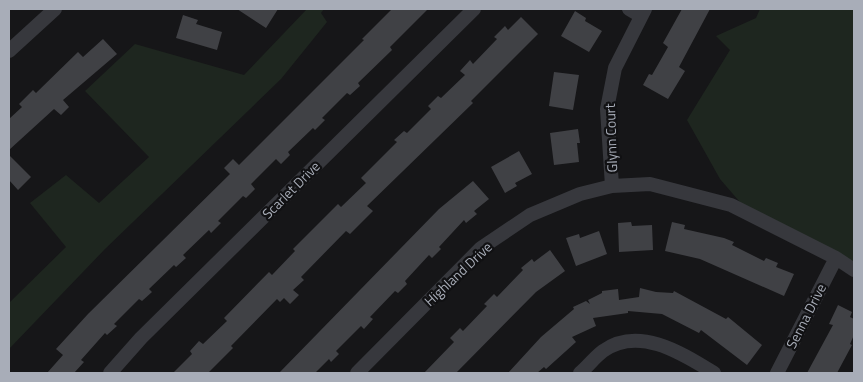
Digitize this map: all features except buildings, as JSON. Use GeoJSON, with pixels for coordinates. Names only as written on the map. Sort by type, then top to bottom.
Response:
{"type":"FeatureCollection","features":[{"type":"Feature","properties":{"kind":"street"},"geometry":{"type":"LineString","coordinates":[[9,50],[55,9]]}},
{"type":"Feature","properties":{"kind":"street","name":"Scarlet Drive"},"geometry":{"type":"LineString","coordinates":[[110,373],[141,338],[474,9]]}},
{"type":"Feature","properties":{"kind":"street","name":"Glynn Court"},"geometry":{"type":"LineString","coordinates":[[612,186],[607,109],[615,68],[638,11]]}},
{"type":"Feature","properties":{"kind":"street","name":"Highland Drive"},"geometry":{"type":"LineString","coordinates":[[356,373],[481,248],[530,215],[580,194],[612,186],[650,184],[731,205],[836,258],[854,270]]}},
{"type":"Feature","properties":{"kind":"street","name":"Senna Drive"},"geometry":{"type":"LineString","coordinates":[[777,373],[836,258]]}},
{"type":"Feature","properties":{"kind":"street"},"geometry":{"type":"LineString","coordinates":[[580,373],[604,350],[628,342],[651,342],[685,355],[714,373]]}},
{"type":"Feature","properties":{"kind":"shaded area"},"geometry":{"type":"Polygon","coordinates":[[[307,9],[324,9],[321,13],[327,22],[281,79],[105,249],[9,349],[9,303],[66,247],[30,203],[66,175],[99,203],[149,157],[85,91],[135,44],[244,75],[307,9]]]}},
{"type":"Feature","properties":{"kind":"shaded area"},"geometry":{"type":"Polygon","coordinates":[[[760,9],[854,9],[854,270],[751,215],[720,179],[687,120],[730,50],[716,36],[756,18],[760,9]]]}}]}
